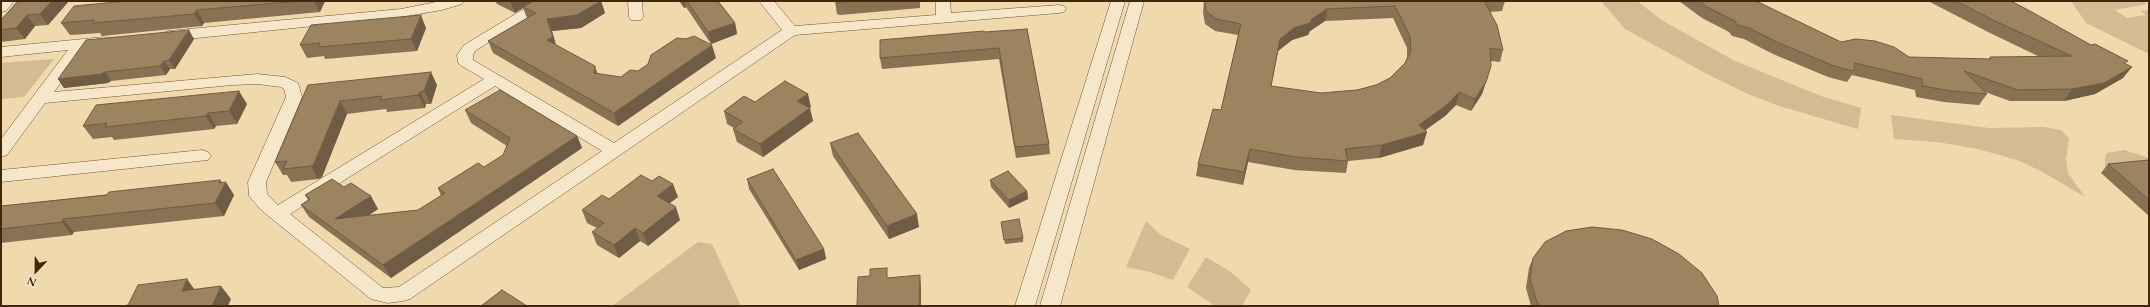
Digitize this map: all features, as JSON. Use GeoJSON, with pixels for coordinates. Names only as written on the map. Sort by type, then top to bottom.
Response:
{"type":"FeatureCollection","features":[{"type":"Feature","properties":{"kind":"street"},"geometry":{"type":"LineString","coordinates":[[1,8],[7,1]]}},
{"type":"Feature","properties":{"kind":"street"},"geometry":{"type":"LineString","coordinates":[[151,38],[401,13],[437,7],[457,1]]}},
{"type":"Feature","properties":{"kind":"street"},"geometry":{"type":"LineString","coordinates":[[547,1],[469,48],[465,55],[466,62],[615,151]]}},
{"type":"Feature","properties":{"kind":"street"},"geometry":{"type":"LineString","coordinates":[[635,1],[636,17]]}},
{"type":"Feature","properties":{"kind":"street"},"geometry":{"type":"LineString","coordinates":[[766,1],[791,31]]}},
{"type":"Feature","properties":{"kind":"street"},"geometry":{"type":"LineString","coordinates":[[943,1],[944,18]]}},
{"type":"Feature","properties":{"kind":"street"},"geometry":{"type":"LineString","coordinates":[[1025,306],[1118,1]]}},
{"type":"Feature","properties":{"kind":"street"},"geometry":{"type":"LineString","coordinates":[[1050,306],[1137,1]]}},
{"type":"Feature","properties":{"kind":"street"},"geometry":{"type":"LineString","coordinates":[[41,98],[244,79],[267,79],[285,82],[292,86],[294,97],[257,182],[256,190],[262,201],[379,302],[403,294],[791,31],[1060,9]]}},
{"type":"Feature","properties":{"kind":"street"},"geometry":{"type":"LineString","coordinates":[[1,52],[119,41]]}},
{"type":"Feature","properties":{"kind":"street"},"geometry":{"type":"LineString","coordinates":[[1,151],[80,45]]}},
{"type":"Feature","properties":{"kind":"street"},"geometry":{"type":"LineString","coordinates":[[277,214],[496,79]]}},
{"type":"Feature","properties":{"kind":"street"},"geometry":{"type":"LineString","coordinates":[[1,176],[202,156]]}},
{"type":"Feature","properties":{"kind":"shaded area"},"geometry":{"type":"Polygon","coordinates":[[[1601,1],[1637,1],[1663,21],[1735,61],[1821,96],[1861,108],[1858,129],[1779,106],[1748,94],[1707,74],[1625,29],[1601,1]]]}},
{"type":"Feature","properties":{"kind":"shaded area"},"geometry":{"type":"Polygon","coordinates":[[[2071,1],[2142,1],[2148,4],[2115,10],[2127,18],[2146,15],[2141,11],[2149,10],[2149,54],[2086,23],[2071,1]]]}},
{"type":"Feature","properties":{"kind":"shaded area"},"geometry":{"type":"Polygon","coordinates":[[[54,59],[24,97],[1,99],[1,63],[54,59]]]}},
{"type":"Feature","properties":{"kind":"shaded area"},"geometry":{"type":"Polygon","coordinates":[[[1891,115],[1989,128],[2044,127],[2061,130],[2069,138],[2066,159],[2068,173],[2085,197],[2041,171],[2017,160],[1978,149],[1937,142],[1894,139],[1891,115]]]}},
{"type":"Feature","properties":{"kind":"shaded area"},"geometry":{"type":"Polygon","coordinates":[[[2124,150],[2149,158],[2149,163],[2105,170],[2105,157],[2107,153],[2124,150]]]}},
{"type":"Feature","properties":{"kind":"shaded area"},"geometry":{"type":"Polygon","coordinates":[[[1146,221],[1161,235],[1190,249],[1173,280],[1150,272],[1126,267],[1146,221]]]}},
{"type":"Feature","properties":{"kind":"shaded area"},"geometry":{"type":"Polygon","coordinates":[[[698,242],[712,244],[741,306],[612,306],[698,242]]]}},
{"type":"Feature","properties":{"kind":"shaded area"},"geometry":{"type":"Polygon","coordinates":[[[1206,257],[1231,272],[1251,290],[1242,306],[1215,306],[1187,287],[1206,257]]]}},
{"type":"Feature","properties":{"kind":"building"},"geometry":{"type":"Polygon","coordinates":[[[18,1],[52,1],[40,14],[27,15],[16,28],[1,30],[1,20],[18,1]]]}},
{"type":"Feature","properties":{"kind":"building"},"geometry":{"type":"Polygon","coordinates":[[[127,1],[299,1],[197,10],[194,14],[93,23],[95,20],[61,23],[74,6],[127,1]]]}},
{"type":"Feature","properties":{"kind":"building"},"geometry":{"type":"Polygon","coordinates":[[[533,1],[601,1],[577,15],[547,19],[553,37],[547,40],[595,66],[594,73],[621,77],[630,70],[638,71],[648,64],[651,55],[677,38],[686,39],[694,36],[712,45],[614,113],[488,41],[536,13],[523,7],[533,1]]]}},
{"type":"Feature","properties":{"kind":"building"},"geometry":{"type":"Polygon","coordinates":[[[687,1],[718,1],[735,23],[708,32],[687,1]]]}},
{"type":"Feature","properties":{"kind":"building"},"geometry":{"type":"Polygon","coordinates":[[[1205,1],[1484,1],[1497,25],[1503,50],[1490,48],[1491,66],[1486,82],[1475,99],[1459,92],[1448,104],[1419,125],[1427,132],[1382,145],[1345,149],[1348,161],[1296,157],[1250,149],[1244,172],[1198,164],[1213,109],[1221,110],[1241,24],[1216,19],[1206,11],[1205,1]],[[1395,6],[1327,9],[1312,19],[1310,23],[1294,28],[1280,39],[1271,86],[1321,93],[1357,90],[1376,85],[1390,78],[1405,63],[1411,51],[1410,36],[1395,6]]]}},
{"type":"Feature","properties":{"kind":"building"},"geometry":{"type":"Polygon","coordinates":[[[1699,1],[1756,1],[1841,42],[1856,39],[1875,41],[1894,47],[1909,57],[1991,59],[1990,57],[2072,56],[1997,22],[1956,1],[2011,1],[2091,45],[2095,44],[2128,61],[2124,63],[2132,67],[2104,83],[2072,89],[2018,90],[1964,71],[1987,94],[1951,91],[1923,86],[1922,79],[1855,63],[1854,71],[1834,66],[1779,43],[1749,28],[1737,25],[1735,21],[1707,7],[1699,1]]]}},
{"type":"Feature","properties":{"kind":"building"},"geometry":{"type":"Polygon","coordinates":[[[421,15],[411,39],[318,47],[320,43],[300,45],[311,25],[421,15]]]}},
{"type":"Feature","properties":{"kind":"building"},"geometry":{"type":"Polygon","coordinates":[[[1027,29],[1049,144],[1015,147],[999,48],[880,58],[880,40],[984,31],[1027,29]]]}},
{"type":"Feature","properties":{"kind":"building"},"geometry":{"type":"Polygon","coordinates":[[[189,30],[169,60],[164,61],[160,66],[58,79],[86,40],[189,30]]]}},
{"type":"Feature","properties":{"kind":"building"},"geometry":{"type":"Polygon","coordinates":[[[431,72],[424,91],[420,92],[418,95],[380,100],[382,96],[340,101],[314,164],[311,166],[283,169],[287,161],[275,162],[308,85],[431,72]]]}},
{"type":"Feature","properties":{"kind":"building"},"geometry":{"type":"Polygon","coordinates":[[[785,81],[808,94],[797,101],[810,108],[760,144],[733,129],[743,122],[724,111],[744,96],[755,102],[785,81]]]}},
{"type":"Feature","properties":{"kind":"building"},"geometry":{"type":"Polygon","coordinates":[[[500,90],[577,136],[383,265],[301,205],[310,199],[305,195],[332,179],[344,187],[351,183],[371,196],[335,219],[418,210],[445,193],[438,188],[478,163],[484,167],[503,155],[510,138],[465,110],[500,90]]]}},
{"type":"Feature","properties":{"kind":"building"},"geometry":{"type":"Polygon","coordinates":[[[239,91],[229,111],[208,113],[206,116],[105,127],[107,123],[83,126],[96,105],[239,91]]]}},
{"type":"Feature","properties":{"kind":"building"},"geometry":{"type":"Polygon","coordinates":[[[858,133],[917,214],[887,226],[830,143],[858,133]]]}},
{"type":"Feature","properties":{"kind":"building"},"geometry":{"type":"Polygon","coordinates":[[[2149,160],[2149,200],[2108,164],[2149,160]]]}},
{"type":"Feature","properties":{"kind":"building"},"geometry":{"type":"Polygon","coordinates":[[[773,169],[824,249],[796,260],[747,179],[773,169]]]}},
{"type":"Feature","properties":{"kind":"building"},"geometry":{"type":"Polygon","coordinates":[[[1008,171],[1027,191],[1009,200],[990,180],[1008,171]]]}},
{"type":"Feature","properties":{"kind":"building"},"geometry":{"type":"Polygon","coordinates":[[[641,175],[652,181],[659,176],[673,184],[657,196],[676,207],[643,233],[635,228],[614,245],[592,232],[604,223],[582,210],[602,195],[609,199],[641,175]]]}},
{"type":"Feature","properties":{"kind":"building"},"geometry":{"type":"Polygon","coordinates":[[[220,180],[219,183],[226,182],[215,203],[63,219],[62,222],[1,229],[1,206],[107,195],[109,192],[220,180]]]}},
{"type":"Feature","properties":{"kind":"building"},"geometry":{"type":"Polygon","coordinates":[[[1019,219],[1023,238],[1004,240],[1001,222],[1019,219]]]}},
{"type":"Feature","properties":{"kind":"building"},"geometry":{"type":"Polygon","coordinates":[[[1592,227],[1622,230],[1652,239],[1679,254],[1702,273],[1717,296],[1719,306],[1540,306],[1537,302],[1530,279],[1533,258],[1545,242],[1566,231],[1592,227]]]}},
{"type":"Feature","properties":{"kind":"building"},"geometry":{"type":"Polygon","coordinates":[[[887,268],[887,278],[920,275],[919,306],[857,306],[858,277],[870,276],[870,269],[887,268]]]}},
{"type":"Feature","properties":{"kind":"building"},"geometry":{"type":"Polygon","coordinates":[[[187,279],[182,291],[221,286],[212,306],[122,306],[128,305],[138,285],[187,279]]]}},
{"type":"Feature","properties":{"kind":"building"},"geometry":{"type":"Polygon","coordinates":[[[502,290],[527,306],[481,306],[502,290]]]}}]}
